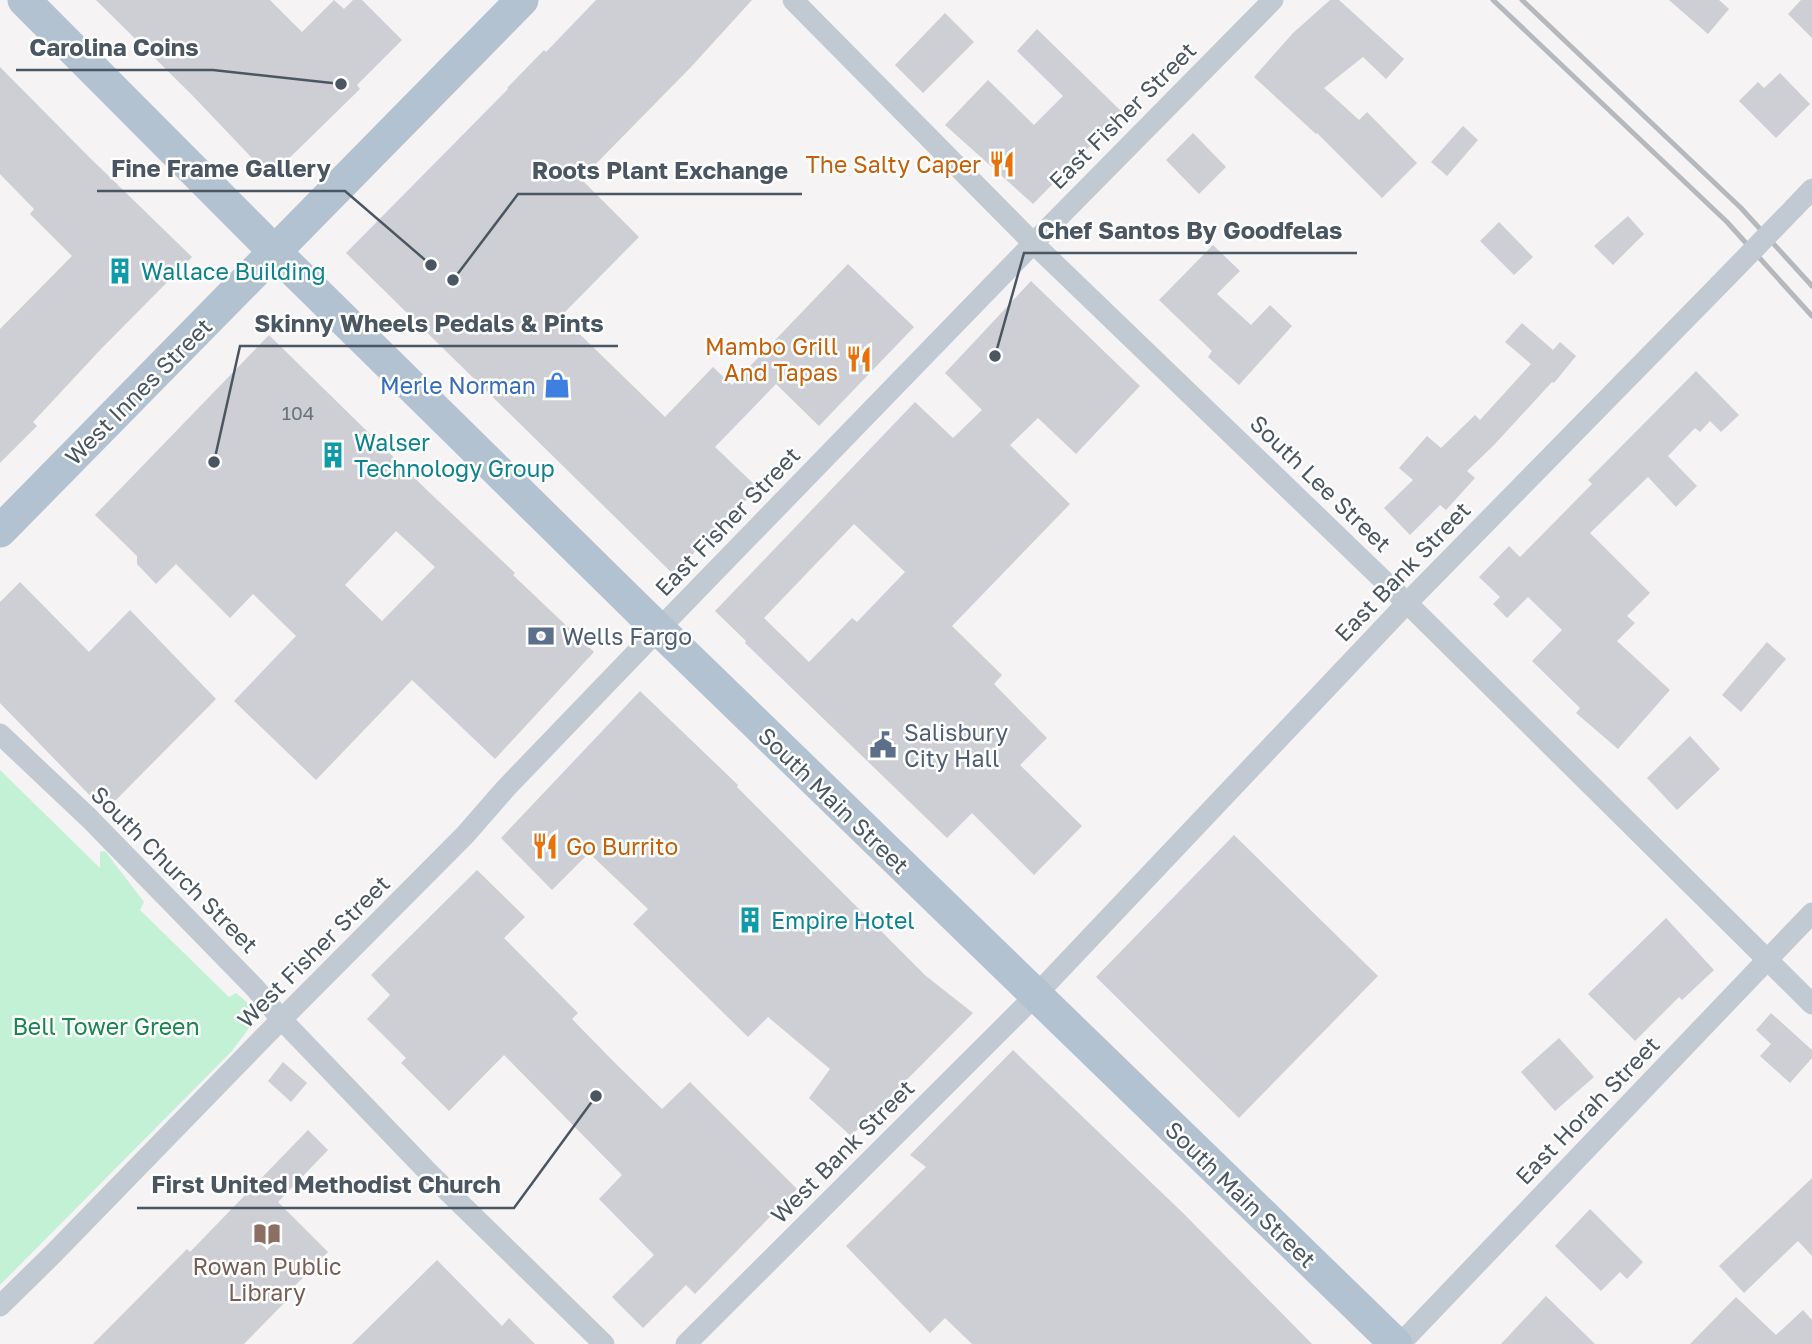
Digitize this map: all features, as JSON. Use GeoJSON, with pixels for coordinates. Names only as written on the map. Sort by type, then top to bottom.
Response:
{"type":"FeatureCollection","features":[{"type":"Feature","properties":{"kind":"main road","name":"South Main Street"},"geometry":{"type":"LineString","coordinates":[[24,0],[275,252],[659,629],[1035,996],[1398,1344]]}},
{"type":"Feature","properties":{"kind":"main road","name":"West Innes Street"},"geometry":{"type":"LineString","coordinates":[[0,531],[522,0]]}},
{"type":"Feature","properties":{"kind":"street","name":"South Lee Street"},"geometry":{"type":"LineString","coordinates":[[793,0],[1033,243],[1407,603],[1812,1004]]}},
{"type":"Feature","properties":{"kind":"street","name":"East Fisher Street"},"geometry":{"type":"LineString","coordinates":[[659,629],[1273,0]]}},
{"type":"Feature","properties":{"kind":"street","name":"East Bank Street"},"geometry":{"type":"LineString","coordinates":[[1035,996],[1407,603],[1812,189]]}},
{"type":"Feature","properties":{"kind":"street","name":"West Fisher Street"},"geometry":{"type":"LineString","coordinates":[[0,1306],[465,835],[659,629]]}},
{"type":"Feature","properties":{"kind":"street","name":"South Church Street"},"geometry":{"type":"LineString","coordinates":[[0,734],[89,818],[255,988],[282,1020],[430,1174],[604,1344]]}},
{"type":"Feature","properties":{"kind":"street","name":"East Horah Street"},"geometry":{"type":"LineString","coordinates":[[1398,1344],[1812,913]]}},
{"type":"Feature","properties":{"kind":"street","name":"West Bank Street"},"geometry":{"type":"LineString","coordinates":[[686,1344],[1035,996]]}},
{"type":"Feature","properties":{"kind":"green space","name":"Bell Tower Green"},"geometry":{"type":"Polygon","coordinates":[[[0,770],[100,868],[100,852],[105,851],[144,902],[140,910],[229,997],[236,993],[250,1005],[254,1014],[251,1025],[232,1051],[0,1285],[0,770]]]}},
{"type":"Feature","properties":{"kind":"building"},"geometry":{"type":"Polygon","coordinates":[[[96,0],[270,0],[302,32],[334,0],[344,9],[353,0],[362,0],[402,40],[357,85],[360,89],[270,177],[96,0]]]}},
{"type":"Feature","properties":{"kind":"building"},"geometry":{"type":"Polygon","coordinates":[[[596,0],[752,0],[691,67],[581,179],[639,237],[561,316],[665,417],[713,367],[732,385],[848,264],[914,327],[819,426],[776,384],[715,447],[758,488],[673,574],[346,253],[596,0]]]}},
{"type":"Feature","properties":{"kind":"building"},"geometry":{"type":"Polygon","coordinates":[[[1330,0],[1339,0],[1404,59],[1386,79],[1363,57],[1324,88],[1359,120],[1367,112],[1417,163],[1382,198],[1317,133],[1254,77],[1293,33],[1330,0]]]}},
{"type":"Feature","properties":{"kind":"building"},"geometry":{"type":"Polygon","coordinates":[[[1669,0],[1719,0],[1729,9],[1708,34],[1669,0]]]}},
{"type":"Feature","properties":{"kind":"building"},"geometry":{"type":"Polygon","coordinates":[[[1801,0],[1812,0],[1812,38],[1788,14],[1801,0]]]}},
{"type":"Feature","properties":{"kind":"building"},"geometry":{"type":"Polygon","coordinates":[[[945,13],[974,42],[923,93],[895,65],[945,13]]]}},
{"type":"Feature","properties":{"kind":"building"},"geometry":{"type":"Polygon","coordinates":[[[1037,29],[1123,113],[1033,204],[945,125],[988,80],[1034,125],[1063,96],[1017,51],[1037,29]]]}},
{"type":"Feature","properties":{"kind":"building"},"geometry":{"type":"Polygon","coordinates":[[[0,67],[192,257],[101,349],[33,422],[37,426],[0,463],[0,329],[72,256],[30,214],[34,209],[0,174],[0,67]]]}},
{"type":"Feature","properties":{"kind":"building"},"geometry":{"type":"Polygon","coordinates":[[[1780,73],[1810,104],[1776,138],[1739,101],[1758,82],[1764,88],[1780,73]]]}},
{"type":"Feature","properties":{"kind":"building"},"geometry":{"type":"Polygon","coordinates":[[[1463,126],[1478,140],[1447,176],[1431,162],[1463,126]]]}},
{"type":"Feature","properties":{"kind":"building"},"geometry":{"type":"Polygon","coordinates":[[[1193,133],[1226,167],[1199,194],[1166,160],[1193,133]]]}},
{"type":"Feature","properties":{"kind":"building"},"geometry":{"type":"Polygon","coordinates":[[[1628,216],[1644,234],[1613,265],[1594,246],[1628,216]]]}},
{"type":"Feature","properties":{"kind":"building"},"geometry":{"type":"Polygon","coordinates":[[[1499,222],[1533,257],[1514,275],[1480,241],[1499,222]]]}},
{"type":"Feature","properties":{"kind":"building"},"geometry":{"type":"Polygon","coordinates":[[[1213,245],[1240,271],[1217,294],[1251,325],[1270,305],[1292,326],[1239,385],[1208,357],[1212,351],[1159,300],[1213,245]]]}},
{"type":"Feature","properties":{"kind":"building"},"geometry":{"type":"Polygon","coordinates":[[[1031,281],[1140,386],[1076,454],[1038,418],[1010,445],[1070,504],[952,626],[1002,675],[994,684],[1047,738],[1020,765],[1082,826],[1034,875],[972,813],[947,838],[715,611],[915,402],[953,438],[982,410],[945,373],[1031,281]],[[854,524],[764,618],[809,662],[852,618],[857,622],[905,572],[854,524]]]}},
{"type":"Feature","properties":{"kind":"building"},"geometry":{"type":"Polygon","coordinates":[[[1522,323],[1553,350],[1560,342],[1576,356],[1554,383],[1552,382],[1467,471],[1475,478],[1446,510],[1440,505],[1410,535],[1384,508],[1413,480],[1399,468],[1427,436],[1441,448],[1475,415],[1480,420],[1531,364],[1505,342],[1522,323]]]}},
{"type":"Feature","properties":{"kind":"building"},"geometry":{"type":"Polygon","coordinates":[[[269,335],[594,652],[495,759],[412,680],[316,780],[234,701],[296,636],[253,594],[230,618],[176,564],[156,584],[137,564],[137,556],[95,515],[269,335]],[[396,531],[345,585],[382,621],[435,567],[396,531]]]}},
{"type":"Feature","properties":{"kind":"building"},"geometry":{"type":"Polygon","coordinates":[[[1696,371],[1739,415],[1721,432],[1710,421],[1700,432],[1695,428],[1668,456],[1697,486],[1676,507],[1648,477],[1590,533],[1650,593],[1627,616],[1635,623],[1617,641],[1670,690],[1618,749],[1576,713],[1580,708],[1532,661],[1562,630],[1528,597],[1507,618],[1493,604],[1500,597],[1479,577],[1509,546],[1520,557],[1592,484],[1588,480],[1696,371]]]}},
{"type":"Feature","properties":{"kind":"building"},"geometry":{"type":"Polygon","coordinates":[[[20,582],[89,652],[130,610],[216,699],[105,811],[0,703],[0,602],[20,582]]]}},
{"type":"Feature","properties":{"kind":"building"},"geometry":{"type":"Polygon","coordinates":[[[1767,642],[1786,659],[1741,712],[1722,695],[1767,642]]]}},
{"type":"Feature","properties":{"kind":"building"},"geometry":{"type":"Polygon","coordinates":[[[640,691],[738,785],[737,787],[926,976],[973,1013],[851,1136],[809,1098],[830,1069],[768,1017],[748,1037],[633,924],[648,909],[589,853],[552,890],[501,838],[640,691]]]}},
{"type":"Feature","properties":{"kind":"building"},"geometry":{"type":"Polygon","coordinates":[[[1690,736],[1720,769],[1677,810],[1647,778],[1690,736]]]}},
{"type":"Feature","properties":{"kind":"building"},"geometry":{"type":"Polygon","coordinates":[[[1234,835],[1378,976],[1239,1118],[1096,977],[1234,835]]]}},
{"type":"Feature","properties":{"kind":"building"},"geometry":{"type":"Polygon","coordinates":[[[477,870],[525,917],[504,938],[578,1013],[572,1019],[614,1062],[662,1109],[690,1082],[797,1189],[695,1294],[686,1285],[643,1328],[612,1297],[654,1255],[599,1199],[622,1175],[504,1055],[449,1111],[401,1063],[406,1058],[367,1019],[390,995],[371,975],[477,870]]]}},
{"type":"Feature","properties":{"kind":"building"},"geometry":{"type":"Polygon","coordinates":[[[1666,918],[1714,970],[1682,1000],[1679,997],[1635,1041],[1588,994],[1666,918]]]}},
{"type":"Feature","properties":{"kind":"building"},"geometry":{"type":"Polygon","coordinates":[[[1771,1013],[1812,1050],[1812,1058],[1790,1083],[1760,1056],[1771,1044],[1756,1030],[1771,1013]]]}},
{"type":"Feature","properties":{"kind":"building"},"geometry":{"type":"Polygon","coordinates":[[[1559,1038],[1594,1077],[1555,1111],[1521,1072],[1559,1038]]]}},
{"type":"Feature","properties":{"kind":"building"},"geometry":{"type":"Polygon","coordinates":[[[1013,1050],[1182,1212],[1312,1344],[972,1344],[945,1318],[930,1333],[846,1246],[926,1167],[910,1155],[1013,1050]]]}},
{"type":"Feature","properties":{"kind":"building"},"geometry":{"type":"Polygon","coordinates":[[[283,1062],[307,1083],[291,1102],[268,1081],[283,1062]]]}},
{"type":"Feature","properties":{"kind":"building","name":"Rowan Public Library"},"geometry":{"type":"Polygon","coordinates":[[[308,1130],[328,1150],[278,1202],[328,1252],[287,1294],[290,1297],[244,1344],[93,1344],[187,1249],[190,1252],[308,1130]]]}},
{"type":"Feature","properties":{"kind":"building"},"geometry":{"type":"Polygon","coordinates":[[[1812,1178],[1812,1256],[1798,1241],[1744,1293],[1719,1266],[1812,1178]]]}},
{"type":"Feature","properties":{"kind":"building"},"geometry":{"type":"Polygon","coordinates":[[[1590,1209],[1643,1262],[1627,1279],[1620,1272],[1601,1291],[1555,1246],[1590,1209]]]}},
{"type":"Feature","properties":{"kind":"building"},"geometry":{"type":"Polygon","coordinates":[[[437,1260],[502,1326],[509,1318],[535,1344],[352,1344],[437,1260]]]}},
{"type":"Feature","properties":{"kind":"building"},"geometry":{"type":"Polygon","coordinates":[[[1546,1296],[1595,1344],[1501,1344],[1546,1296]]]}},
{"type":"Feature","properties":{"kind":"building"},"geometry":{"type":"Polygon","coordinates":[[[1736,1297],[1776,1335],[1803,1310],[1812,1320],[1812,1344],[1690,1344],[1736,1297]]]}},
{"type":"Feature","properties":{"kind":"railway"},"geometry":{"type":"LineString","coordinates":[[1493,0],[1727,222],[1812,316]]}},
{"type":"Feature","properties":{"kind":"railway"},"geometry":{"type":"LineString","coordinates":[[1522,0],[1741,208],[1812,286]]}},
{"type":"Feature","properties":{"kind":"place","name":"Carolina Coins"},"geometry":{"type":"Point","coordinates":[341,84]}},
{"type":"Feature","properties":{"kind":"place","name":"The Salty Caper"},"geometry":{"type":"Point","coordinates":[1002,164]}},
{"type":"Feature","properties":{"kind":"place","name":"Fine Frame Gallery"},"geometry":{"type":"Point","coordinates":[431,265]}},
{"type":"Feature","properties":{"kind":"place","name":"Wallace Building"},"geometry":{"type":"Point","coordinates":[120,271]}},
{"type":"Feature","properties":{"kind":"place","name":"Roots Plant Exchange"},"geometry":{"type":"Point","coordinates":[453,280]}},
{"type":"Feature","properties":{"kind":"place","name":"Chef Santos By Goodfelas"},"geometry":{"type":"Point","coordinates":[995,356]}},
{"type":"Feature","properties":{"kind":"place","name":"Mambo Grill And Tapas"},"geometry":{"type":"Point","coordinates":[859,359]}},
{"type":"Feature","properties":{"kind":"place","name":"Merle Norman"},"geometry":{"type":"Point","coordinates":[557,385]}},
{"type":"Feature","properties":{"kind":"place","name":"Walser Technology Group"},"geometry":{"type":"Point","coordinates":[333,455]}},
{"type":"Feature","properties":{"kind":"place","name":"Skinny Wheels Pedals & Pints"},"geometry":{"type":"Point","coordinates":[214,462]}},
{"type":"Feature","properties":{"kind":"place","name":"Wells Fargo"},"geometry":{"type":"Point","coordinates":[541,636]}},
{"type":"Feature","properties":{"kind":"place","name":"Salisbury City Hall"},"geometry":{"type":"Point","coordinates":[883,745]}},
{"type":"Feature","properties":{"kind":"place","name":"Go Burrito"},"geometry":{"type":"Point","coordinates":[545,846]}},
{"type":"Feature","properties":{"kind":"place","name":"Empire Hotel"},"geometry":{"type":"Point","coordinates":[750,920]}},
{"type":"Feature","properties":{"kind":"place","name":"First United Methodist Church"},"geometry":{"type":"Point","coordinates":[596,1096]}},
{"type":"Feature","properties":{"kind":"place","name":"Rowan Public Library"},"geometry":{"type":"Point","coordinates":[267,1234]}}]}
